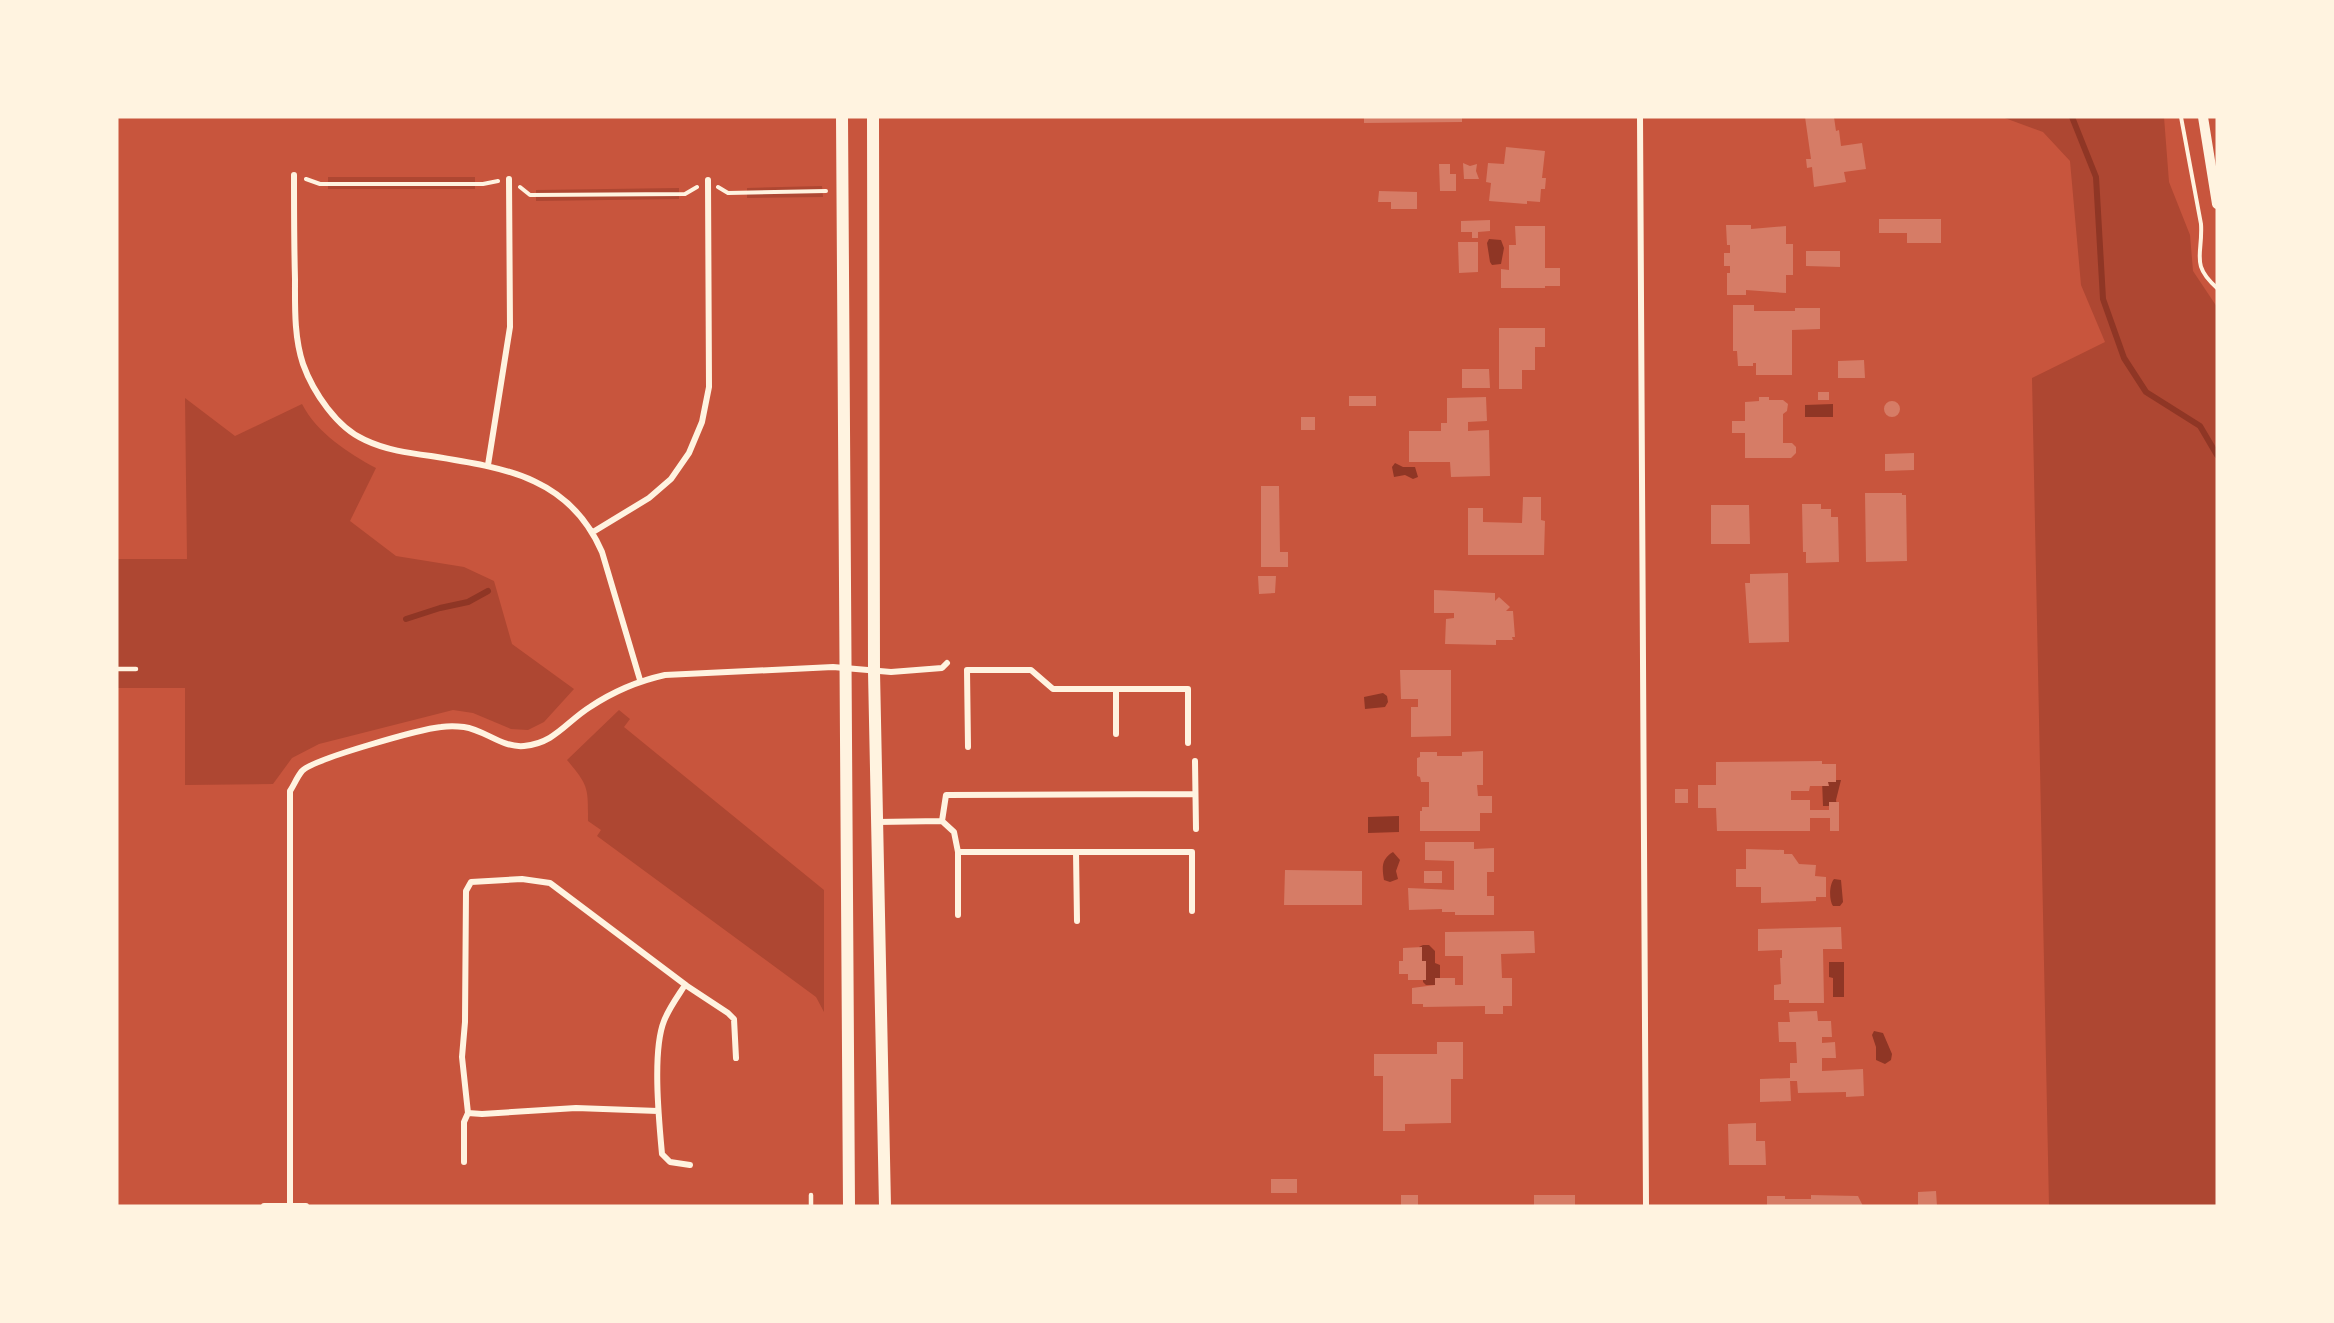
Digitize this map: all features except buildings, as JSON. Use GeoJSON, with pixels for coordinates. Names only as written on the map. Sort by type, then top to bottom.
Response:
{"type":"FeatureCollection","features":[{"type":"Feature","properties":{"kind":"main road"},"geometry":{"type":"LineString","coordinates":[[842,117],[849,1206]]}},
{"type":"Feature","properties":{"kind":"main road"},"geometry":{"type":"LineString","coordinates":[[873,117],[874,672],[885,1206]]}},
{"type":"Feature","properties":{"kind":"street"},"geometry":{"type":"LineString","coordinates":[[1640,117],[1646,1206]]}},
{"type":"Feature","properties":{"kind":"street"},"geometry":{"type":"LineString","coordinates":[[2202,117],[2217,204]]}},
{"type":"Feature","properties":{"kind":"street"},"geometry":{"type":"LineString","coordinates":[[294,175],[295,326],[303,364],[318,395],[340,423],[362,440],[392,450],[488,465],[529,477],[552,490],[577,511],[593,532],[602,552],[640,680]]}},
{"type":"Feature","properties":{"kind":"street"},"geometry":{"type":"LineString","coordinates":[[488,465],[510,327],[509,178]]}},
{"type":"Feature","properties":{"kind":"street"},"geometry":{"type":"LineString","coordinates":[[593,532],[649,498],[671,479],[689,453],[702,422],[709,387],[708,180]]}},
{"type":"Feature","properties":{"kind":"street"},"geometry":{"type":"LineString","coordinates":[[290,1206],[290,791],[302,771],[323,759],[438,727],[467,727],[506,744],[523,746],[554,737],[588,708],[640,680],[665,675],[827,668],[874,672],[924,671],[942,668],[947,663]]}},
{"type":"Feature","properties":{"kind":"street"},"geometry":{"type":"LineString","coordinates":[[968,747],[967,670],[1031,670],[1053,689],[1188,689],[1188,743]]}},
{"type":"Feature","properties":{"kind":"street"},"geometry":{"type":"LineString","coordinates":[[1116,690],[1116,734]]}},
{"type":"Feature","properties":{"kind":"street"},"geometry":{"type":"LineString","coordinates":[[1195,761],[1196,829]]}},
{"type":"Feature","properties":{"kind":"street"},"geometry":{"type":"LineString","coordinates":[[942,821],[946,795],[1195,794]]}},
{"type":"Feature","properties":{"kind":"street"},"geometry":{"type":"LineString","coordinates":[[877,822],[942,821],[954,832],[958,852],[958,915]]}},
{"type":"Feature","properties":{"kind":"street"},"geometry":{"type":"LineString","coordinates":[[958,852],[1192,852],[1192,911]]}},
{"type":"Feature","properties":{"kind":"street"},"geometry":{"type":"LineString","coordinates":[[1076,852],[1077,921]]}},
{"type":"Feature","properties":{"kind":"street"},"geometry":{"type":"LineString","coordinates":[[464,1162],[464,1122],[468,1113],[462,1057],[465,1022],[466,891],[471,882],[522,879],[550,884],[685,985],[728,1012],[734,1019],[736,1058]]}},
{"type":"Feature","properties":{"kind":"street"},"geometry":{"type":"LineString","coordinates":[[685,985],[664,1020],[659,1039],[658,1111],[662,1154],[670,1162],[690,1165]]}},
{"type":"Feature","properties":{"kind":"street"},"geometry":{"type":"LineString","coordinates":[[468,1113],[576,1108],[658,1111]]}},
{"type":"Feature","properties":{"kind":"street"},"geometry":{"type":"LineString","coordinates":[[264,1206],[306,1206]]}},
{"type":"Feature","properties":{"kind":"lane"},"geometry":{"type":"LineString","coordinates":[[117,669],[136,669]]}},
{"type":"Feature","properties":{"kind":"lane"},"geometry":{"type":"LineString","coordinates":[[811,1195],[811,1206]]}},
{"type":"Feature","properties":{"kind":"path"},"geometry":{"type":"LineString","coordinates":[[2181,117],[2201,224],[2200,268],[2217,288]]}},
{"type":"Feature","properties":{"kind":"path"},"geometry":{"type":"LineString","coordinates":[[294,175],[320,184],[483,184],[509,178],[530,195],[685,194],[708,180],[728,193],[826,191]]}},
{"type":"Feature","properties":{"kind":"shaded area"},"geometry":{"type":"Polygon","coordinates":[[[2002,117],[2164,117],[2169,182],[2190,235],[2193,271],[2217,307],[2217,1206],[2049,1206],[2032,378],[2105,342],[2081,285],[2070,161],[2043,132],[2002,117]]]}},
{"type":"Feature","properties":{"kind":"shaded area"},"geometry":{"type":"Polygon","coordinates":[[[328,177],[475,177],[475,189],[328,189],[328,177]]]}},
{"type":"Feature","properties":{"kind":"shaded area"},"geometry":{"type":"Polygon","coordinates":[[[822,186],[823,197],[747,198],[747,188],[822,186]]]}},
{"type":"Feature","properties":{"kind":"shaded area"},"geometry":{"type":"Polygon","coordinates":[[[679,188],[679,199],[536,201],[536,190],[679,188]]]}},
{"type":"Feature","properties":{"kind":"shaded area"},"geometry":{"type":"Polygon","coordinates":[[[1489,239],[1501,240],[1504,248],[1501,264],[1492,265],[1490,262],[1487,243],[1489,239]]]}},
{"type":"Feature","properties":{"kind":"shaded area"},"geometry":{"type":"Polygon","coordinates":[[[185,398],[235,436],[302,404],[325,433],[344,449],[376,468],[350,521],[396,556],[464,567],[494,581],[512,644],[574,689],[544,722],[528,730],[511,729],[473,713],[453,710],[319,744],[292,758],[273,784],[185,785],[185,688],[117,688],[117,559],[187,559],[185,398]]]}},
{"type":"Feature","properties":{"kind":"shaded area"},"geometry":{"type":"Polygon","coordinates":[[[1833,404],[1833,417],[1805,417],[1805,405],[1833,404]]]}},
{"type":"Feature","properties":{"kind":"shaded area"},"geometry":{"type":"Polygon","coordinates":[[[1395,463],[1403,467],[1415,467],[1418,477],[1413,479],[1405,475],[1394,477],[1392,467],[1395,463]]]}},
{"type":"Feature","properties":{"kind":"shaded area"},"geometry":{"type":"Polygon","coordinates":[[[1383,693],[1387,696],[1388,702],[1385,707],[1365,709],[1364,697],[1383,693]]]}},
{"type":"Feature","properties":{"kind":"shaded area"},"geometry":{"type":"Polygon","coordinates":[[[619,710],[630,719],[624,727],[824,890],[824,1012],[816,997],[597,836],[601,830],[588,821],[586,788],[567,760],[619,710]]]}},
{"type":"Feature","properties":{"kind":"shaded area"},"geometry":{"type":"Polygon","coordinates":[[[1822,780],[1841,780],[1836,800],[1837,806],[1823,806],[1822,780]]]}},
{"type":"Feature","properties":{"kind":"shaded area"},"geometry":{"type":"Polygon","coordinates":[[[1399,816],[1399,832],[1368,833],[1368,817],[1399,816]]]}},
{"type":"Feature","properties":{"kind":"shaded area"},"geometry":{"type":"Polygon","coordinates":[[[1393,852],[1400,860],[1396,871],[1398,879],[1390,882],[1384,880],[1383,868],[1384,861],[1393,852]]]}},
{"type":"Feature","properties":{"kind":"shaded area"},"geometry":{"type":"Polygon","coordinates":[[[1834,879],[1841,880],[1843,902],[1840,906],[1833,906],[1831,900],[1830,889],[1834,879]]]}},
{"type":"Feature","properties":{"kind":"shaded area"},"geometry":{"type":"Polygon","coordinates":[[[1429,945],[1435,951],[1435,963],[1440,965],[1440,985],[1426,985],[1423,982],[1423,965],[1419,964],[1419,947],[1429,945]]]}},
{"type":"Feature","properties":{"kind":"shaded area"},"geometry":{"type":"Polygon","coordinates":[[[1829,962],[1844,962],[1844,997],[1833,997],[1833,978],[1829,977],[1829,962]]]}},
{"type":"Feature","properties":{"kind":"shaded area"},"geometry":{"type":"Polygon","coordinates":[[[1874,1031],[1883,1033],[1892,1054],[1891,1060],[1885,1064],[1876,1060],[1876,1047],[1872,1035],[1874,1031]]]}},
{"type":"Feature","properties":{"kind":"waterway"},"geometry":{"type":"LineString","coordinates":[[2072,117],[2096,177],[2103,299],[2124,358],[2146,392],[2200,426],[2217,455]]}},
{"type":"Feature","properties":{"kind":"waterway"},"geometry":{"type":"LineString","coordinates":[[406,619],[468,602],[488,591]]}}]}
